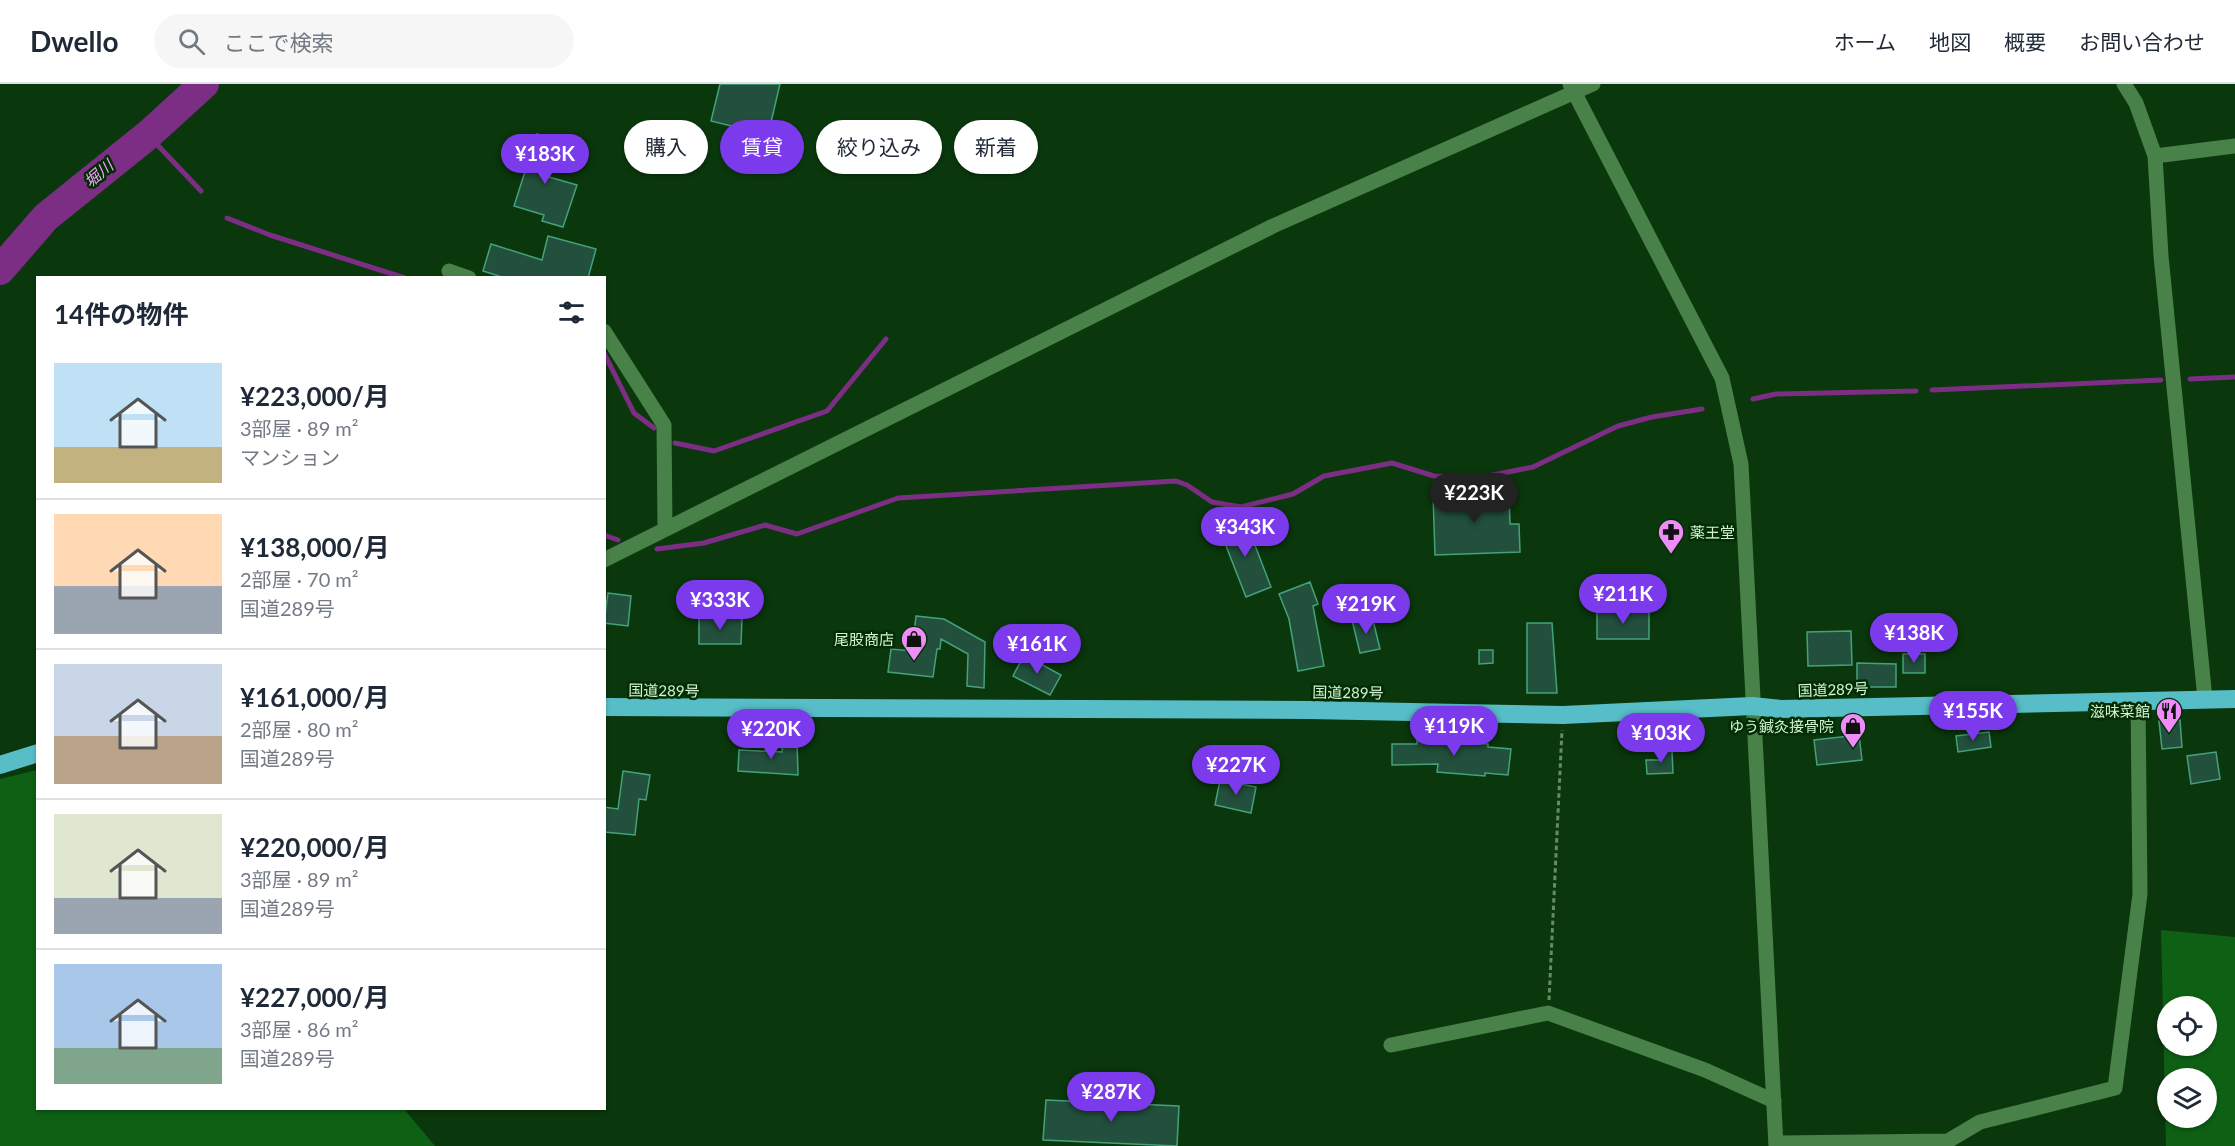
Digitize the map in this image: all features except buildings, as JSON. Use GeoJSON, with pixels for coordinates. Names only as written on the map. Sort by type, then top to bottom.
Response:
{"type":"FeatureCollection","features":[{"type":"Feature","properties":{"kind":"highway","name":"国道289号"},"geometry":{"type":"LineString","coordinates":[[606,707],[1297,710],[1563,715],[1752,706],[1781,709],[2138,699],[2235,699]]}},
{"type":"Feature","properties":{"kind":"highway"},"geometry":{"type":"LineString","coordinates":[[0,765],[36,754]]}},
{"type":"Feature","properties":{"kind":"street"},"geometry":{"type":"LineString","coordinates":[[606,559],[1311,208],[1571,89],[1593,84]]}},
{"type":"Feature","properties":{"kind":"street"},"geometry":{"type":"LineString","coordinates":[[2124,84],[2136,103],[2155,156],[2161,256],[2205,699]]}},
{"type":"Feature","properties":{"kind":"street"},"geometry":{"type":"LineString","coordinates":[[1571,89],[1722,378],[1741,464],[1776,1144],[1948,1141],[1980,1122],[2115,1088],[2140,894],[2138,699]]}},
{"type":"Feature","properties":{"kind":"street"},"geometry":{"type":"LineString","coordinates":[[2155,156],[2235,146]]}},
{"type":"Feature","properties":{"kind":"street"},"geometry":{"type":"LineString","coordinates":[[449,271],[463,276]]}},
{"type":"Feature","properties":{"kind":"street"},"geometry":{"type":"LineString","coordinates":[[606,334],[663,425],[665,529]]}},
{"type":"Feature","properties":{"kind":"street"},"geometry":{"type":"LineString","coordinates":[[1391,1045],[1548,1013],[1705,1070],[1774,1101]]}},
{"type":"Feature","properties":{"kind":"path"},"geometry":{"type":"LineString","coordinates":[[1548,1013],[1563,715]]}},
{"type":"Feature","properties":{"kind":"green space"},"geometry":{"type":"Polygon","coordinates":[[[36,770],[36,1110],[405,1110],[435,1146],[0,1146],[0,779],[36,770]]]}},
{"type":"Feature","properties":{"kind":"green space"},"geometry":{"type":"Polygon","coordinates":[[[2161,930],[2235,937],[2235,1146],[2166,1146],[2166,1128],[2217,1128],[2217,1068],[2164,1068],[2164,1056],[2217,1056],[2217,996],[2163,996],[2161,930]]]}},
{"type":"Feature","properties":{"kind":"waterway","name":"堀川"},"geometry":{"type":"LineString","coordinates":[[0,270],[46,217],[148,135],[204,84]]}},
{"type":"Feature","properties":{"kind":"waterway"},"geometry":{"type":"LineString","coordinates":[[148,135],[201,191]]}},
{"type":"Feature","properties":{"kind":"waterway"},"geometry":{"type":"LineString","coordinates":[[227,218],[270,235],[399,276]]}},
{"type":"Feature","properties":{"kind":"waterway"},"geometry":{"type":"LineString","coordinates":[[675,443],[714,451],[827,411],[886,339]]}},
{"type":"Feature","properties":{"kind":"waterway"},"geometry":{"type":"LineString","coordinates":[[606,357],[634,413],[654,428]]}},
{"type":"Feature","properties":{"kind":"waterway"},"geometry":{"type":"LineString","coordinates":[[2190,379],[2235,377]]}},
{"type":"Feature","properties":{"kind":"waterway"},"geometry":{"type":"LineString","coordinates":[[1932,390],[2161,380]]}},
{"type":"Feature","properties":{"kind":"waterway"},"geometry":{"type":"LineString","coordinates":[[1753,399],[1776,394],[1916,391]]}},
{"type":"Feature","properties":{"kind":"waterway"},"geometry":{"type":"LineString","coordinates":[[657,549],[704,543],[765,525],[797,534],[898,498],[1176,481],[1187,485],[1212,502],[1241,507],[1293,494],[1324,476],[1392,463],[1434,476],[1478,478],[1533,467],[1618,426],[1652,417],[1702,409]]}},
{"type":"Feature","properties":{"kind":"waterway"},"geometry":{"type":"LineString","coordinates":[[606,536],[618,540]]}},
{"type":"Feature","properties":{"kind":"place","name":"薬王堂"},"geometry":{"type":"Point","coordinates":[1671,555]}},
{"type":"Feature","properties":{"kind":"place","name":"尾股商店"},"geometry":{"type":"Point","coordinates":[914,662]}},
{"type":"Feature","properties":{"kind":"place","name":"滋味菜館"},"geometry":{"type":"Point","coordinates":[2169,734]}},
{"type":"Feature","properties":{"kind":"place","name":"ゆう鍼灸接骨院"},"geometry":{"type":"Point","coordinates":[1853,749]}}]}
